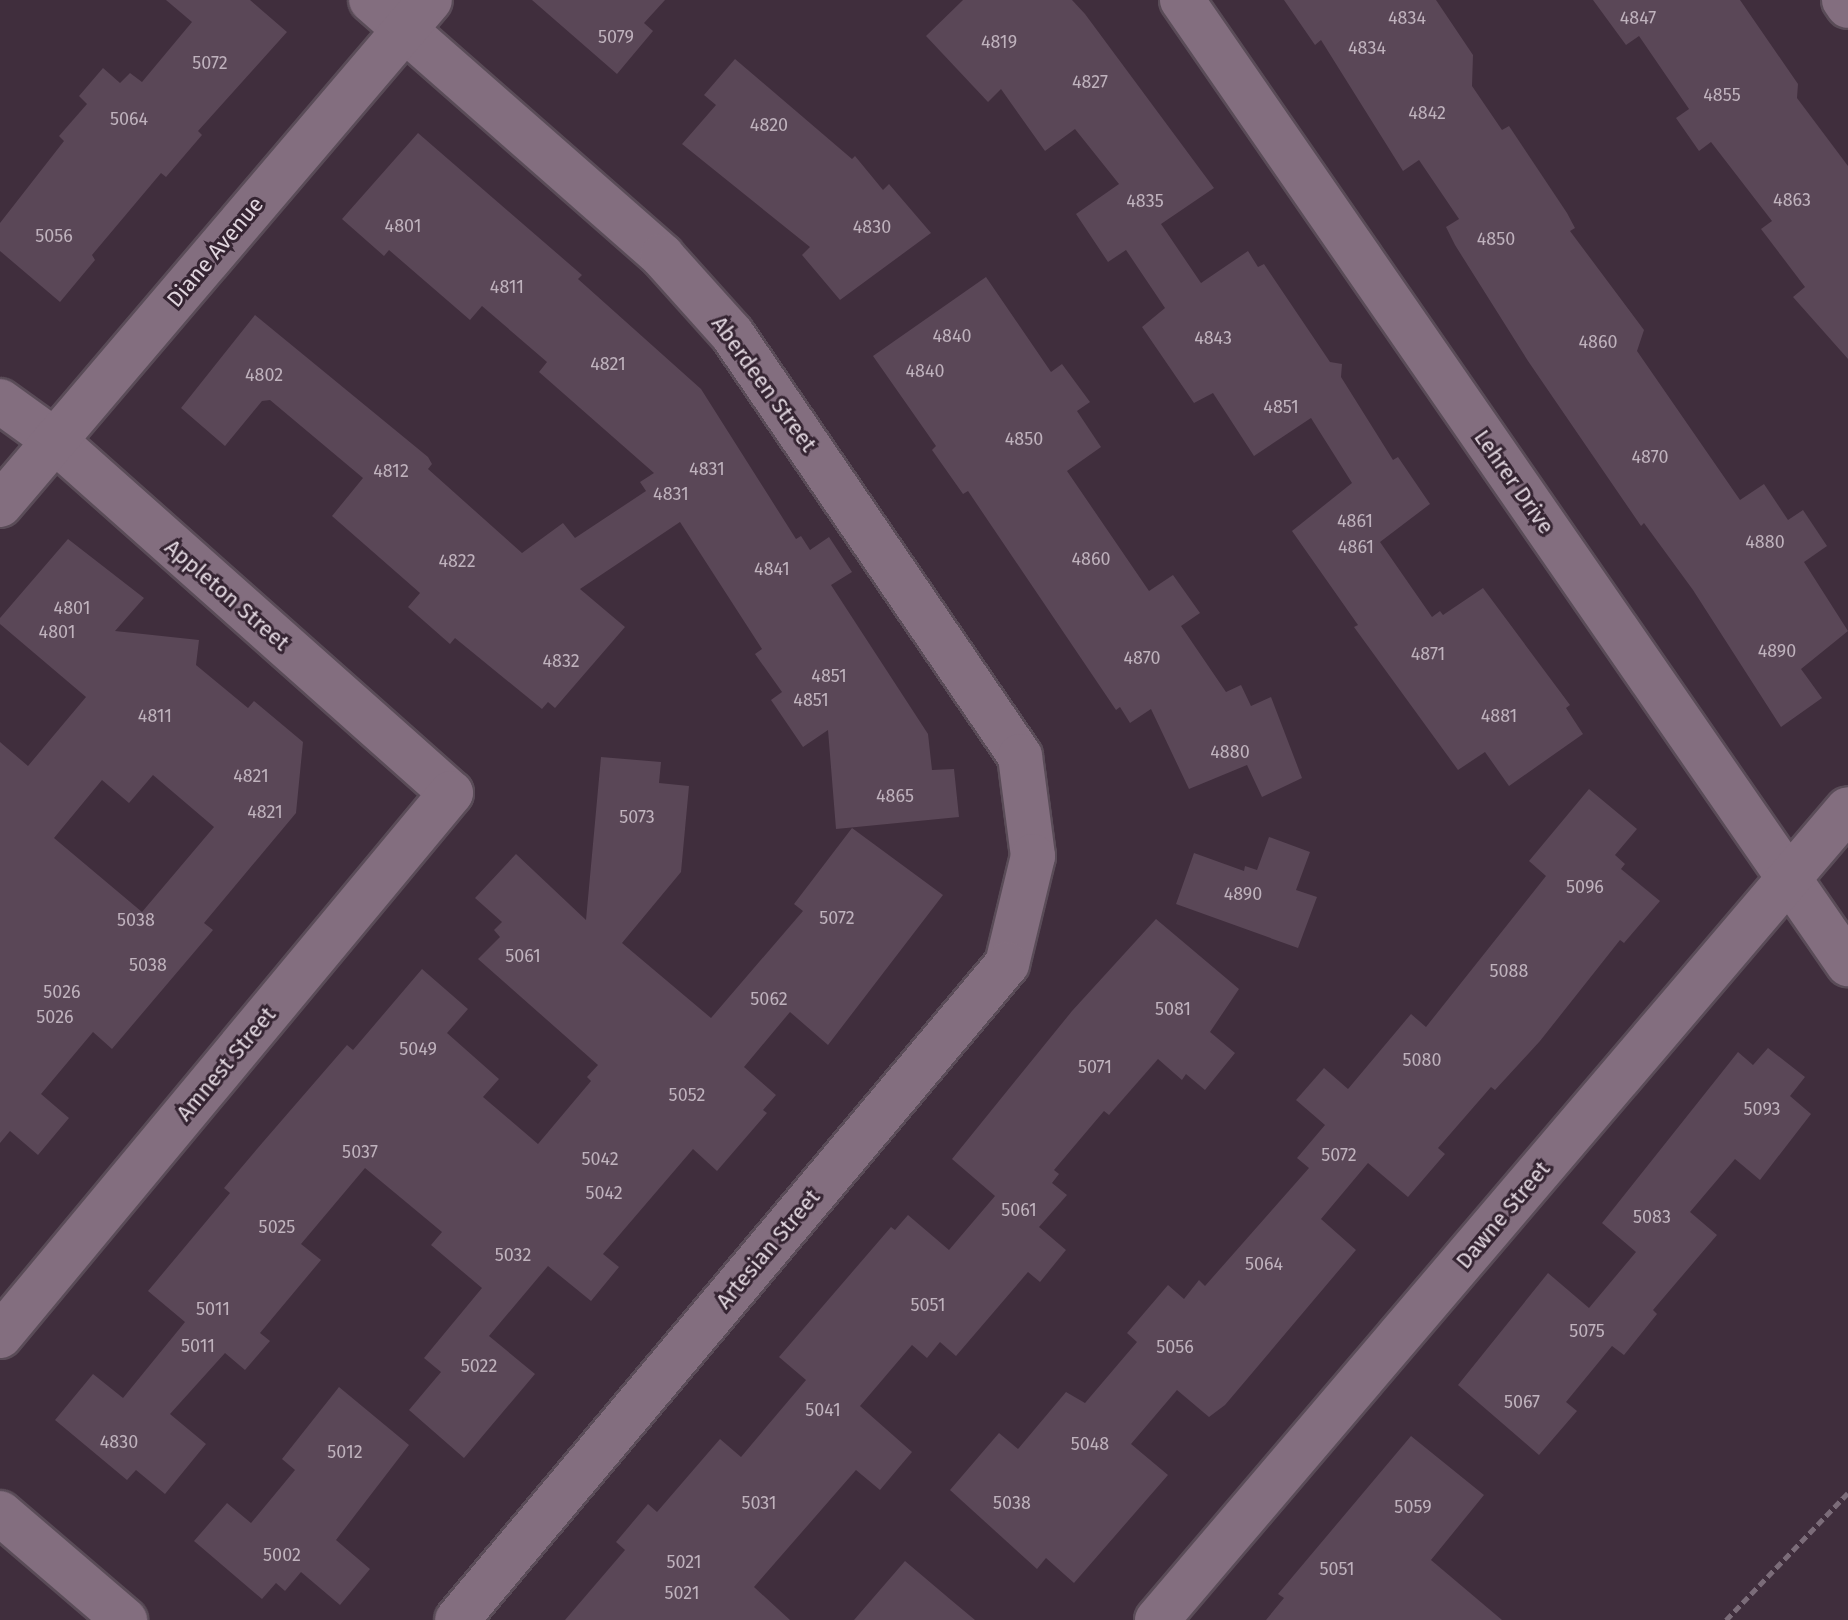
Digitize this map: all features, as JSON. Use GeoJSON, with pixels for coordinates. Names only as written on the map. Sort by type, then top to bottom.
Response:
{"type":"FeatureCollection","features":[{"type":"Feature","properties":{"kind":"street","name":"Aberdeen Street"},"geometry":{"type":"LineString","coordinates":[[371,0],[418,14],[662,256],[732,334],[1020,756],[1033,856]]}},
{"type":"Feature","properties":{"kind":"street","name":"Lehrer Drive"},"geometry":{"type":"LineString","coordinates":[[1182,0],[1848,964]]}},
{"type":"Feature","properties":{"kind":"street"},"geometry":{"type":"LineString","coordinates":[[1844,0],[1848,6]]}},
{"type":"Feature","properties":{"kind":"street","name":"Diane Avenue"},"geometry":{"type":"LineString","coordinates":[[0,505],[418,14]]}},
{"type":"Feature","properties":{"kind":"street","name":"Appleton Street"},"geometry":{"type":"LineString","coordinates":[[0,401],[54,440],[451,793]]}},
{"type":"Feature","properties":{"kind":"street","name":"Amnest Street"},"geometry":{"type":"LineString","coordinates":[[0,1336],[451,793]]}},
{"type":"Feature","properties":{"kind":"street","name":"Dawne Street"},"geometry":{"type":"LineString","coordinates":[[1157,1620],[1848,809]]}},
{"type":"Feature","properties":{"kind":"street","name":"Artesian Street"},"geometry":{"type":"LineString","coordinates":[[457,1620],[1007,964],[1033,856]]}},
{"type":"Feature","properties":{"kind":"street"},"geometry":{"type":"LineString","coordinates":[[0,1513],[125,1620]]}},
{"type":"Feature","properties":{"kind":"path"},"geometry":{"type":"LineString","coordinates":[[1726,1620],[1848,1493]]}},
{"type":"Feature","properties":{"kind":"building"},"geometry":{"type":"Polygon","coordinates":[[[166,0],[250,0],[287,32],[198,131],[202,135],[166,177],[161,173],[92,255],[95,260],[60,302],[0,251],[0,223],[64,141],[59,136],[87,104],[79,96],[103,68],[120,83],[130,73],[142,82],[192,22],[166,0]]]}},
{"type":"Feature","properties":{"kind":"building"},"geometry":{"type":"Polygon","coordinates":[[[532,0],[665,0],[644,23],[653,31],[617,74],[532,0]]]}},
{"type":"Feature","properties":{"kind":"building"},"geometry":{"type":"Polygon","coordinates":[[[963,0],[1072,0],[1085,14],[1214,188],[1161,224],[1201,283],[1248,251],[1258,267],[1264,264],[1330,362],[1342,364],[1341,377],[1393,460],[1398,457],[1430,504],[1380,542],[1432,617],[1440,611],[1443,615],[1483,588],[1570,705],[1566,708],[1583,734],[1509,786],[1485,752],[1458,770],[1354,627],[1358,625],[1292,531],[1352,483],[1311,418],[1254,456],[1213,393],[1194,403],[1142,327],[1165,308],[1126,250],[1108,262],[1076,214],[1119,184],[1075,129],[1045,151],[1001,89],[988,102],[926,36],[963,0]]]}},
{"type":"Feature","properties":{"kind":"building"},"geometry":{"type":"Polygon","coordinates":[[[1284,0],[1436,0],[1473,55],[1472,86],[1502,130],[1509,126],[1567,213],[1575,228],[1570,231],[1644,330],[1637,351],[1740,500],[1764,484],[1788,520],[1803,510],[1827,546],[1804,562],[1848,631],[1801,669],[1822,698],[1781,727],[1693,590],[1644,523],[1641,526],[1528,361],[1455,245],[1446,227],[1459,219],[1419,160],[1403,171],[1321,40],[1315,45],[1284,0]]]}},
{"type":"Feature","properties":{"kind":"building"},"geometry":{"type":"Polygon","coordinates":[[[1593,0],[1740,0],[1798,84],[1797,98],[1848,166],[1848,359],[1793,297],[1805,287],[1761,229],[1772,221],[1711,142],[1699,151],[1676,118],[1689,109],[1639,36],[1626,45],[1593,0]]]}},
{"type":"Feature","properties":{"kind":"building"},"geometry":{"type":"Polygon","coordinates":[[[735,59],[852,159],[855,156],[883,190],[889,184],[931,233],[840,300],[802,255],[810,247],[682,144],[716,105],[704,95],[735,59]]]}},
{"type":"Feature","properties":{"kind":"building"},"geometry":{"type":"Polygon","coordinates":[[[418,133],[582,275],[578,279],[701,389],[796,539],[801,536],[810,550],[829,537],[852,572],[831,585],[928,734],[932,770],[954,769],[959,817],[836,829],[828,730],[803,747],[771,700],[782,692],[755,654],[762,649],[680,522],[580,589],[625,627],[555,708],[548,702],[542,709],[455,638],[450,644],[408,607],[420,593],[332,516],[363,478],[270,400],[262,401],[225,446],[181,408],[255,315],[428,457],[432,464],[428,469],[522,553],[563,523],[575,538],[646,491],[640,482],[654,473],[539,372],[547,362],[482,306],[470,320],[389,250],[384,256],[342,219],[418,133]]]}},
{"type":"Feature","properties":{"kind":"building"},"geometry":{"type":"Polygon","coordinates":[[[986,277],[1051,372],[1062,364],[1090,402],[1077,411],[1101,447],[1067,471],[1149,591],[1173,575],[1200,613],[1181,626],[1226,692],[1241,685],[1251,706],[1271,697],[1302,778],[1262,797],[1247,765],[1189,789],[1151,709],[1130,723],[1120,707],[1116,710],[968,491],[963,494],[932,450],[936,446],[873,356],[986,277]]]}},
{"type":"Feature","properties":{"kind":"building"},"geometry":{"type":"Polygon","coordinates":[[[68,539],[144,598],[115,631],[199,640],[196,665],[248,708],[254,701],[303,742],[296,813],[204,923],[213,930],[112,1049],[93,1032],[41,1094],[69,1118],[38,1155],[10,1131],[0,1143],[0,742],[28,766],[86,697],[0,624],[0,618],[68,539]],[[153,775],[129,803],[102,780],[54,838],[142,912],[214,827],[153,775]]]}},
{"type":"Feature","properties":{"kind":"building"},"geometry":{"type":"Polygon","coordinates":[[[601,757],[661,762],[659,783],[689,786],[681,872],[622,943],[711,1018],[803,911],[794,904],[852,828],[943,895],[828,1045],[790,1012],[744,1067],[776,1095],[763,1110],[767,1113],[717,1171],[693,1149],[603,1254],[619,1267],[591,1301],[548,1266],[489,1336],[535,1374],[464,1458],[409,1410],[441,1372],[424,1358],[482,1288],[431,1245],[442,1232],[365,1168],[301,1244],[321,1260],[260,1333],[270,1341],[245,1370],[225,1353],[170,1414],[206,1444],[165,1494],[136,1470],[127,1480],[55,1420],[93,1374],[123,1398],[185,1322],[148,1291],[230,1193],[224,1188],[263,1142],[347,1045],[353,1050],[422,969],[468,1009],[447,1033],[499,1079],[483,1097],[538,1144],[591,1081],[587,1077],[598,1065],[478,959],[500,937],[494,930],[502,922],[475,898],[516,854],[586,920],[601,757]]]}},
{"type":"Feature","properties":{"kind":"building"},"geometry":{"type":"Polygon","coordinates":[[[1589,789],[1637,829],[1615,855],[1625,864],[1621,869],[1660,901],[1624,943],[1620,940],[1540,1041],[1495,1090],[1491,1087],[1438,1148],[1445,1154],[1408,1197],[1368,1163],[1321,1219],[1356,1250],[1225,1405],[1209,1417],[1177,1390],[1131,1444],[1168,1475],[1074,1583],[1046,1558],[1037,1569],[950,1490],[999,1433],[1018,1449],[1066,1392],[1085,1403],[1137,1342],[1127,1333],[1168,1285],[1184,1299],[1199,1280],[1205,1286],[1309,1168],[1297,1158],[1325,1125],[1296,1100],[1324,1068],[1348,1089],[1411,1014],[1426,1027],[1546,876],[1529,861],[1589,789]]]}},
{"type":"Feature","properties":{"kind":"building"},"geometry":{"type":"Polygon","coordinates":[[[1269,837],[1310,852],[1296,890],[1317,897],[1298,948],[1176,904],[1194,853],[1244,871],[1245,866],[1257,870],[1269,837]]]}},
{"type":"Feature","properties":{"kind":"building"},"geometry":{"type":"Polygon","coordinates":[[[1156,919],[1239,989],[1210,1032],[1235,1053],[1205,1090],[1186,1074],[1182,1080],[1158,1059],[1109,1115],[1104,1111],[1054,1170],[1059,1174],[1052,1183],[1067,1195],[1039,1227],[1066,1250],[1040,1282],[1028,1272],[956,1356],[940,1342],[927,1358],[912,1345],[860,1406],[912,1452],[880,1490],[856,1470],[754,1587],[790,1620],[565,1620],[625,1550],[616,1542],[648,1504],[657,1512],[720,1439],[741,1457],[806,1380],[779,1357],[891,1227],[895,1230],[908,1215],[949,1250],[995,1196],[952,1159],[1072,1011],[1156,919]]]}},
{"type":"Feature","properties":{"kind":"building"},"geometry":{"type":"Polygon","coordinates":[[[1768,1048],[1805,1077],[1790,1096],[1811,1114],[1760,1180],[1735,1159],[1690,1212],[1717,1235],[1653,1310],[1657,1314],[1624,1355],[1612,1346],[1566,1402],[1577,1411],[1539,1455],[1458,1385],[1548,1273],[1589,1308],[1636,1252],[1602,1223],[1738,1052],[1753,1065],[1768,1048]]]}},
{"type":"Feature","properties":{"kind":"building"},"geometry":{"type":"Polygon","coordinates":[[[339,1387],[409,1445],[336,1540],[370,1569],[340,1605],[301,1572],[285,1591],[276,1583],[262,1599],[194,1541],[227,1503],[251,1523],[295,1470],[282,1459],[339,1387]]]}},
{"type":"Feature","properties":{"kind":"building"},"geometry":{"type":"Polygon","coordinates":[[[1411,1436],[1484,1495],[1431,1560],[1502,1620],[1266,1620],[1284,1598],[1278,1594],[1411,1436]]]}},
{"type":"Feature","properties":{"kind":"building"},"geometry":{"type":"Polygon","coordinates":[[[905,1561],[951,1600],[975,1620],[854,1620],[905,1561]]]}}]}
